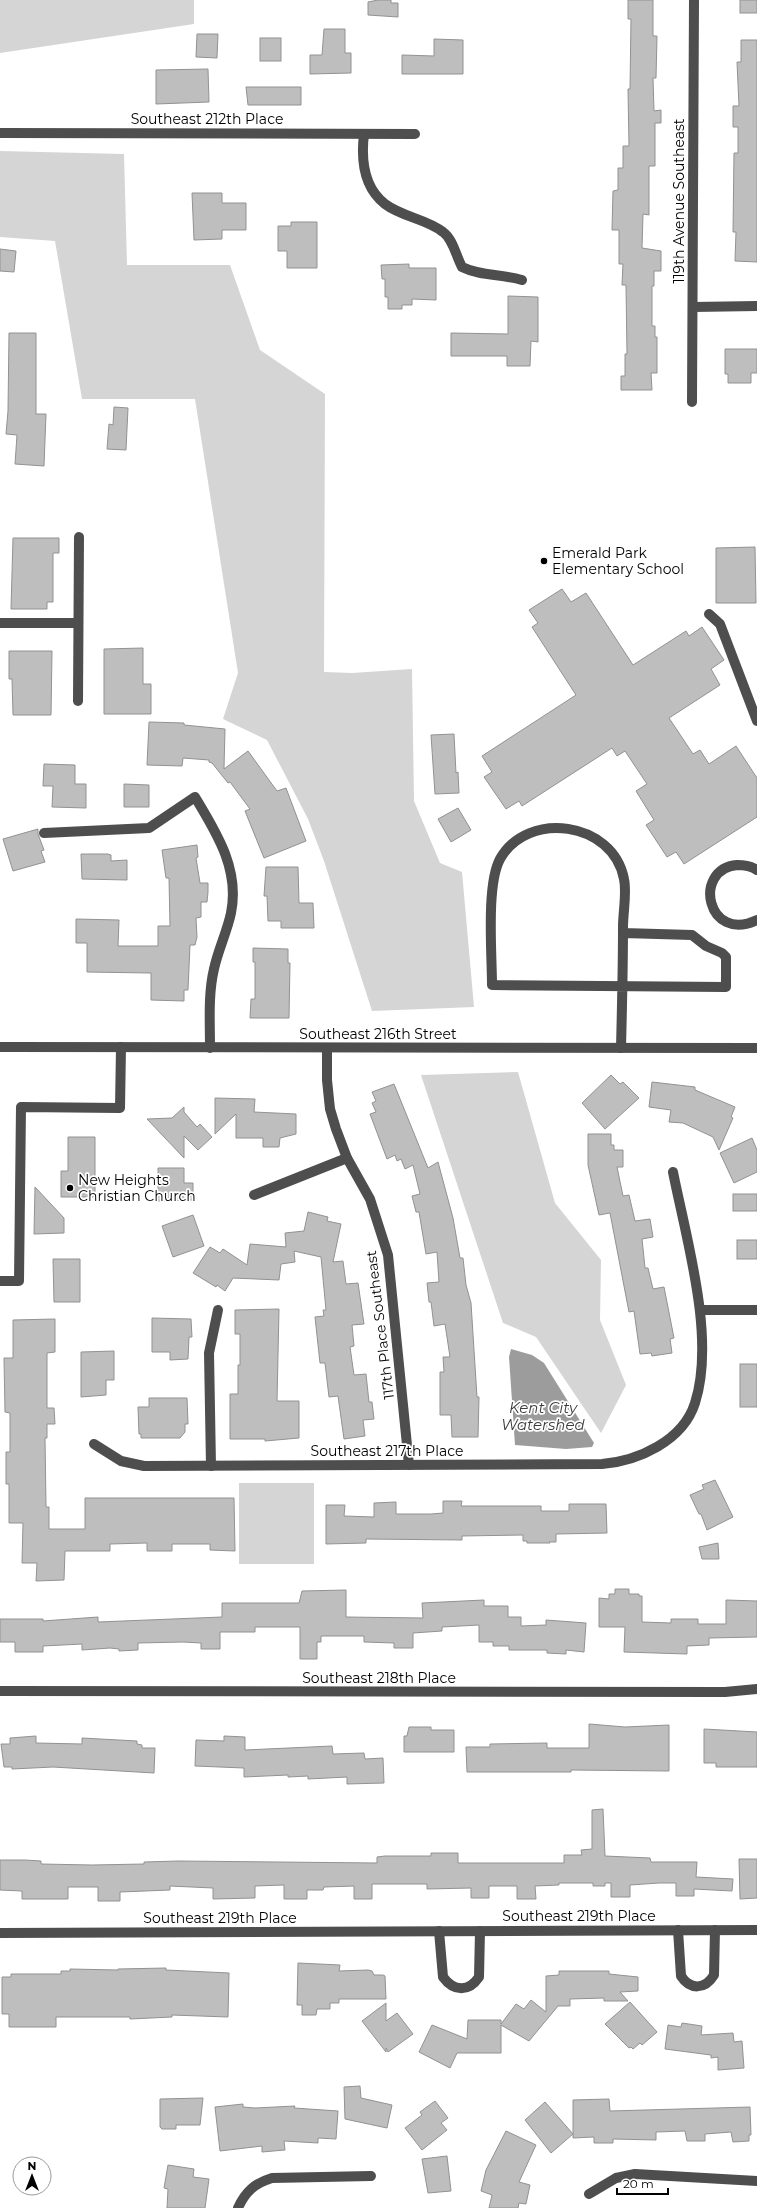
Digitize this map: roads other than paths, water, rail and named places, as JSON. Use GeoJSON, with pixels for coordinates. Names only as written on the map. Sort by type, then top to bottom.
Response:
{"type":"FeatureCollection","features":[{"type":"Feature","properties":{"kind":"street","name":"119th Avenue Southeast"},"geometry":{"type":"LineString","coordinates":[[692,402],[694,0]]}},
{"type":"Feature","properties":{"kind":"street","name":"Southeast 212th Place"},"geometry":{"type":"LineString","coordinates":[[0,133],[415,134]]}},
{"type":"Feature","properties":{"kind":"street"},"geometry":{"type":"LineString","coordinates":[[364,134],[362,155],[364,168],[370,186],[385,204],[444,232],[451,242],[462,267],[469,271],[506,275],[522,280]]}},
{"type":"Feature","properties":{"kind":"street"},"geometry":{"type":"LineString","coordinates":[[693,307],[757,306]]}},
{"type":"Feature","properties":{"kind":"street"},"geometry":{"type":"LineString","coordinates":[[78,701],[79,537]]}},
{"type":"Feature","properties":{"kind":"street"},"geometry":{"type":"LineString","coordinates":[[709,614],[720,624],[757,722]]}},
{"type":"Feature","properties":{"kind":"street"},"geometry":{"type":"LineString","coordinates":[[0,623],[78,624]]}},
{"type":"Feature","properties":{"kind":"street"},"geometry":{"type":"LineString","coordinates":[[44,833],[149,828],[195,797],[218,835],[230,866],[232,883],[231,913],[214,968],[211,984],[210,1048]]}},
{"type":"Feature","properties":{"kind":"street"},"geometry":{"type":"LineString","coordinates":[[621,1048],[622,987],[623,933],[624,887],[624,878],[615,856],[604,842],[587,834],[568,829],[544,828],[522,836],[509,845],[499,860],[492,887],[492,985],[622,987],[726,987],[726,957],[722,953],[706,946],[692,935],[623,933]]}},
{"type":"Feature","properties":{"kind":"street"},"geometry":{"type":"LineString","coordinates":[[757,870],[744,865],[732,866],[721,871],[713,880],[709,891],[710,903],[715,913],[724,921],[735,925],[747,925],[757,920]]}},
{"type":"Feature","properties":{"kind":"street","name":"Southeast 216th Street"},"geometry":{"type":"LineString","coordinates":[[0,1047],[757,1048]]}},
{"type":"Feature","properties":{"kind":"street"},"geometry":{"type":"LineString","coordinates":[[0,1281],[19,1282],[21,1107],[120,1108],[121,1048]]}},
{"type":"Feature","properties":{"kind":"street","name":"117th Place Southeast"},"geometry":{"type":"LineString","coordinates":[[327,1048],[327,1080],[330,1109],[347,1158],[370,1199],[388,1254],[409,1465]]}},
{"type":"Feature","properties":{"kind":"street"},"geometry":{"type":"LineString","coordinates":[[254,1195],[347,1158]]}},
{"type":"Feature","properties":{"kind":"street","name":"Southeast 217th Place"},"geometry":{"type":"LineString","coordinates":[[94,1444],[121,1461],[144,1466],[619,1463],[645,1455],[660,1446],[676,1432],[695,1404],[700,1386],[702,1369],[700,1310],[673,1172]]}},
{"type":"Feature","properties":{"kind":"street"},"geometry":{"type":"LineString","coordinates":[[210,1466],[209,1353],[218,1310]]}},
{"type":"Feature","properties":{"kind":"street"},"geometry":{"type":"LineString","coordinates":[[700,1310],[757,1310]]}},
{"type":"Feature","properties":{"kind":"street","name":"Southeast 218th Place"},"geometry":{"type":"LineString","coordinates":[[0,1691],[725,1692],[757,1689]]}},
{"type":"Feature","properties":{"kind":"street"},"geometry":{"type":"LineString","coordinates":[[678,1930],[681,1976],[691,1986],[698,1987],[705,1985],[714,1975],[716,1930]]}},
{"type":"Feature","properties":{"kind":"street","name":"Southeast 219th Place"},"geometry":{"type":"LineString","coordinates":[[0,1933],[757,1930]]}},
{"type":"Feature","properties":{"kind":"street"},"geometry":{"type":"LineString","coordinates":[[439,1931],[443,1977],[454,1988],[461,1989],[469,1988],[479,1977],[480,1931]]}},
{"type":"Feature","properties":{"kind":"street"},"geometry":{"type":"LineString","coordinates":[[589,2194],[616,2178],[635,2174],[757,2181]]}},
{"type":"Feature","properties":{"kind":"street"},"geometry":{"type":"LineString","coordinates":[[238,2208],[248,2190],[259,2182],[272,2178],[370,2176]]}},
{"type":"Feature","properties":{"kind":"water","name":"Kent City Watershed"},"geometry":{"type":"Polygon","coordinates":[[[511,1349],[532,1355],[544,1363],[594,1443],[592,1447],[566,1449],[515,1445],[509,1357],[511,1349]]]}},
{"type":"Feature","properties":{"kind":"place","name":"Emerald Park Elementary School"},"geometry":{"type":"Point","coordinates":[544,561]}},
{"type":"Feature","properties":{"kind":"place","name":"New Heights Christian Church"},"geometry":{"type":"Point","coordinates":[70,1188]}}]}
